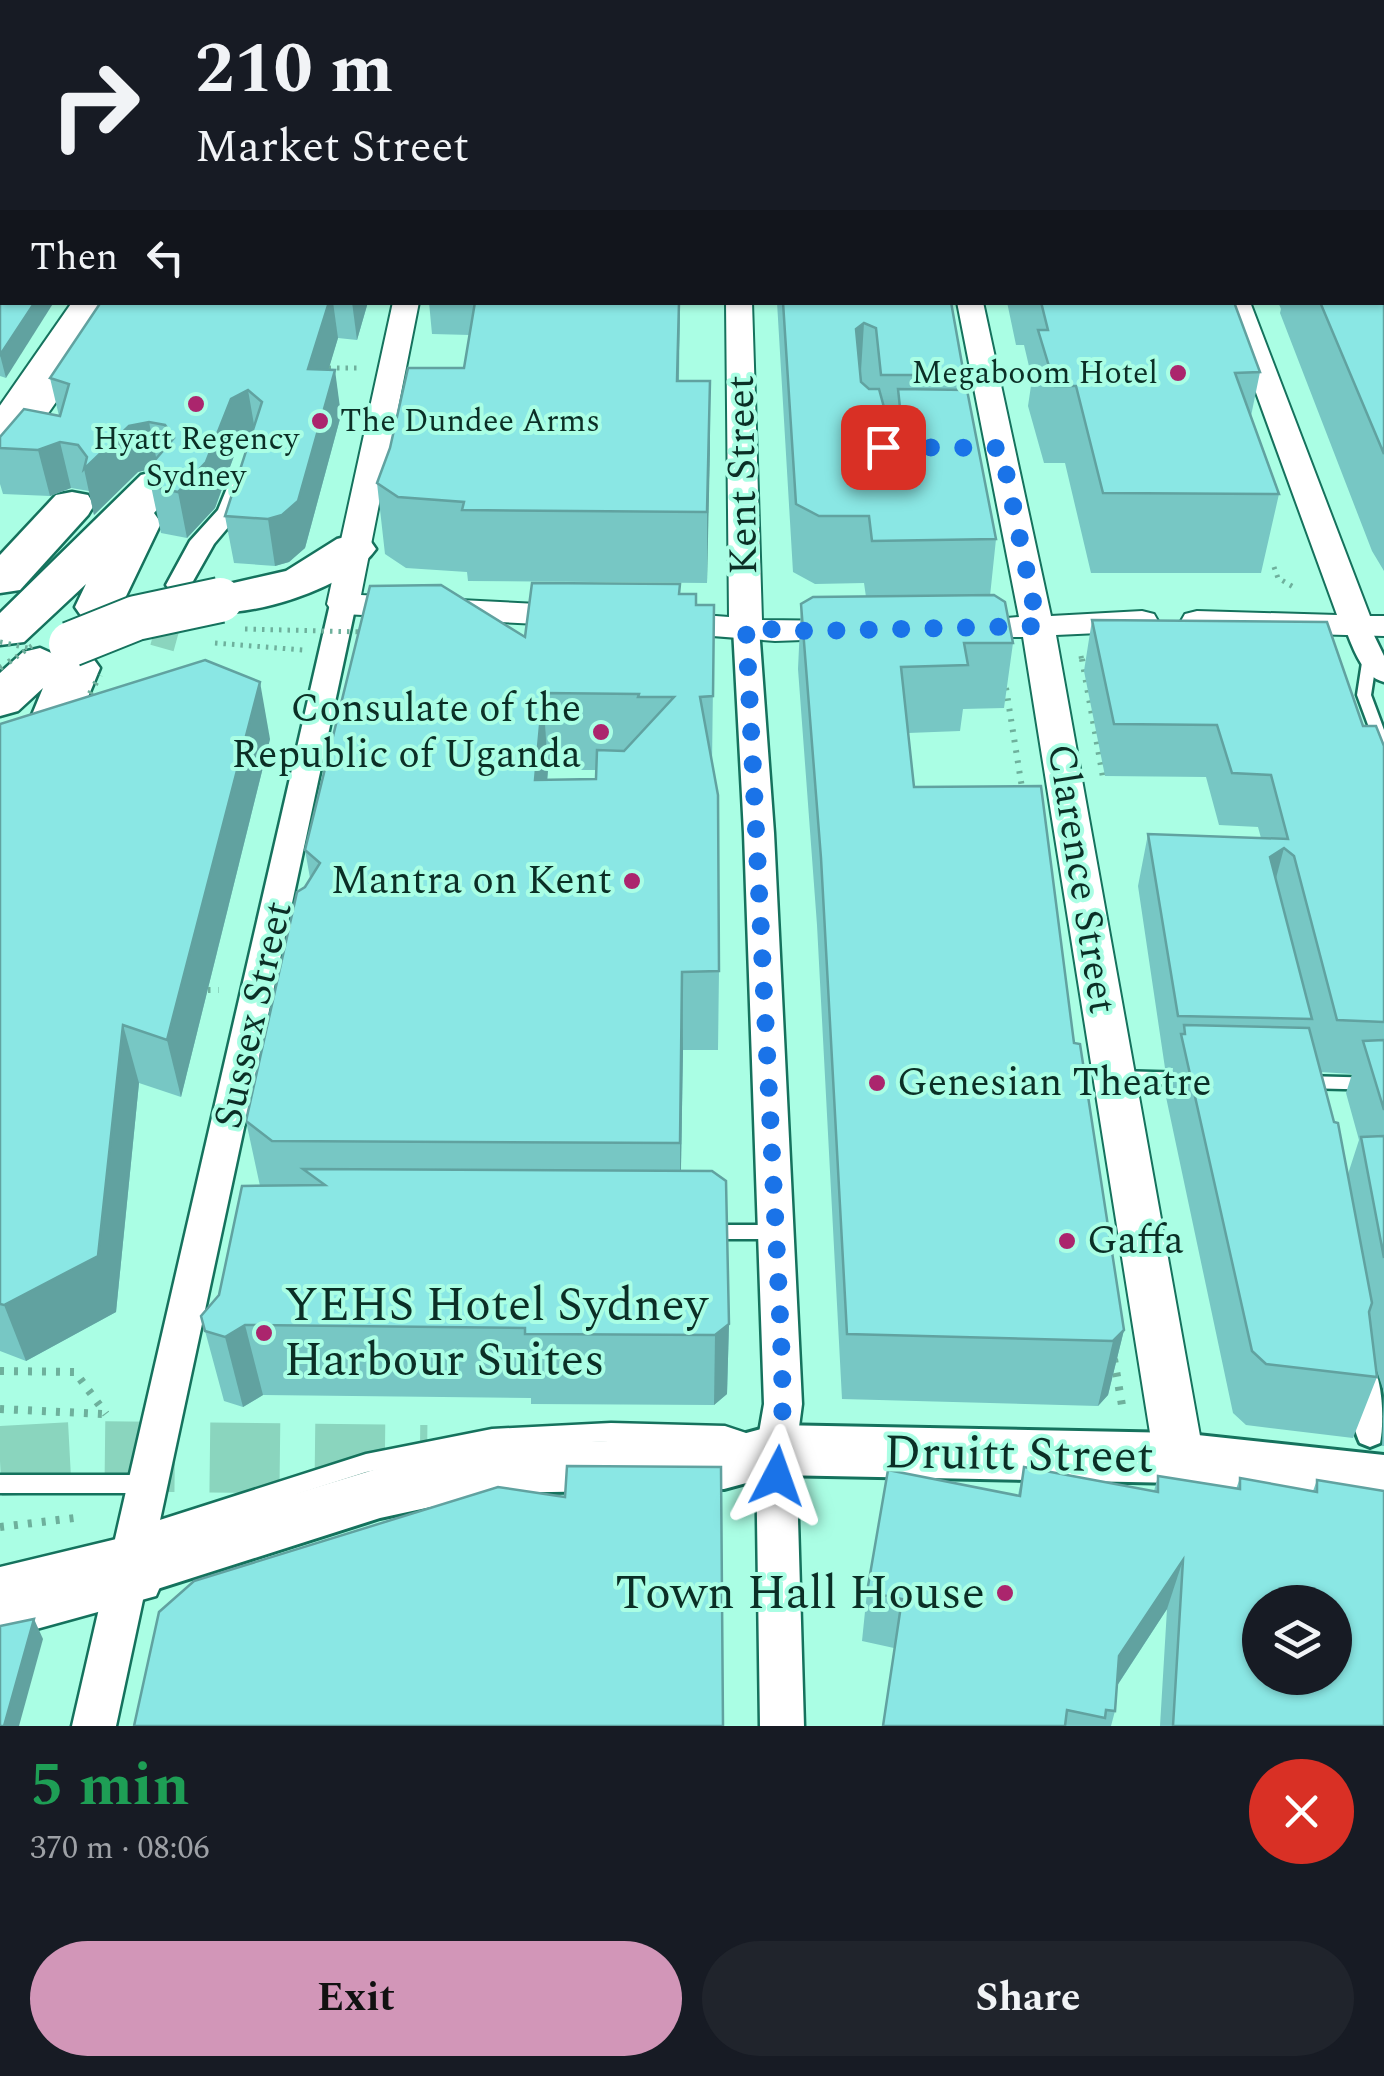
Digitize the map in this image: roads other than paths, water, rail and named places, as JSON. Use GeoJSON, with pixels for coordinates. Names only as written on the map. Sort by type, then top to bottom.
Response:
{"type":"FeatureCollection","features":[{"type":"Feature","properties":{"kind":"highway"},"geometry":{"type":"LineString","coordinates":[[0,444],[97,305]]}},
{"type":"Feature","properties":{"kind":"highway"},"geometry":{"type":"LineString","coordinates":[[157,484],[67,664],[49,595],[157,484]]}},
{"type":"Feature","properties":{"kind":"highway"},"geometry":{"type":"LineString","coordinates":[[2,558],[55,500]]}},
{"type":"Feature","properties":{"kind":"highway"},"geometry":{"type":"LineString","coordinates":[[214,614],[302,581],[353,550]]}},
{"type":"Feature","properties":{"kind":"highway"},"geometry":{"type":"LineString","coordinates":[[0,700],[67,664],[136,618],[214,614],[355,618]]}},
{"type":"Feature","properties":{"kind":"highway"},"geometry":{"type":"LineString","coordinates":[[0,1603],[117,1541]]}},
{"type":"Feature","properties":{"kind":"main road","name":"Druitt Street"},"geometry":{"type":"LineString","coordinates":[[117,1541],[476,1472],[548,1466],[724,1464],[776,1450],[1179,1458],[1257,1464],[1377,1457]]}},
{"type":"Feature","properties":{"kind":"street","name":"Sussex Street"},"geometry":{"type":"LineString","coordinates":[[94,1726],[117,1541],[149,1484],[213,1229],[355,618],[353,550],[405,305]]}},
{"type":"Feature","properties":{"kind":"street","name":"Kent Street"},"geometry":{"type":"LineString","coordinates":[[739,305],[746,628],[783,1404],[776,1450],[782,1726]]}},
{"type":"Feature","properties":{"kind":"street","name":"Clarence Street"},"geometry":{"type":"LineString","coordinates":[[971,305],[995,448],[1038,626],[1179,1458]]}},
{"type":"Feature","properties":{"kind":"street"},"geometry":{"type":"LineString","coordinates":[[922,630],[1108,621],[1374,645],[1237,305]]}},
{"type":"Feature","properties":{"kind":"street"},"geometry":{"type":"LineString","coordinates":[[214,614],[203,541],[229,512],[248,462]]}},
{"type":"Feature","properties":{"kind":"street"},"geometry":{"type":"LineString","coordinates":[[353,550],[364,578],[454,608]]}},
{"type":"Feature","properties":{"kind":"street"},"geometry":{"type":"LineString","coordinates":[[355,618],[454,608],[746,628],[884,630]]}},
{"type":"Feature","properties":{"kind":"street"},"geometry":{"type":"LineString","coordinates":[[1363,1367],[1377,1457]]}},
{"type":"Feature","properties":{"kind":"lane"},"geometry":{"type":"LineString","coordinates":[[1374,645],[1364,695],[1384,748]]}},
{"type":"Feature","properties":{"kind":"lane"},"geometry":{"type":"LineString","coordinates":[[1306,1063],[1312,1092]]}},
{"type":"Feature","properties":{"kind":"lane"},"geometry":{"type":"LineString","coordinates":[[1114,1077],[1214,1080]]}},
{"type":"Feature","properties":{"kind":"lane"},"geometry":{"type":"LineString","coordinates":[[1291,1082],[1312,1092],[1384,1084]]}},
{"type":"Feature","properties":{"kind":"lane"},"geometry":{"type":"LineString","coordinates":[[696,1232],[777,1232]]}},
{"type":"Feature","properties":{"kind":"lane"},"geometry":{"type":"LineString","coordinates":[[0,1484],[149,1484]]}},
{"type":"Feature","properties":{"kind":"tunnel"},"geometry":{"type":"LineString","coordinates":[[162,648],[176,597]]}},
{"type":"Feature","properties":{"kind":"tunnel"},"geometry":{"type":"LineString","coordinates":[[0,1461],[94,1456],[427,1460]]}},
{"type":"Feature","properties":{"kind":"place","name":"Megaboom Hotel"},"geometry":{"type":"Point","coordinates":[1178,373]}},
{"type":"Feature","properties":{"kind":"place","name":"Hyatt Regency Sydney"},"geometry":{"type":"Point","coordinates":[196,404]}},
{"type":"Feature","properties":{"kind":"place","name":"The Dundee Arms"},"geometry":{"type":"Point","coordinates":[320,421]}},
{"type":"Feature","properties":{"kind":"place","name":"Consulate of the Republic of Uganda"},"geometry":{"type":"Point","coordinates":[601,732]}},
{"type":"Feature","properties":{"kind":"place","name":"Mantra on Kent"},"geometry":{"type":"Point","coordinates":[632,881]}},
{"type":"Feature","properties":{"kind":"place","name":"Genesian Theatre"},"geometry":{"type":"Point","coordinates":[877,1083]}},
{"type":"Feature","properties":{"kind":"place","name":"Gaffa"},"geometry":{"type":"Point","coordinates":[1067,1241]}},
{"type":"Feature","properties":{"kind":"place","name":"YEHS Hotel Sydney Harbour Suites"},"geometry":{"type":"Point","coordinates":[264,1333]}},
{"type":"Feature","properties":{"kind":"place","name":"Town Hall House"},"geometry":{"type":"Point","coordinates":[1005,1593]}}]}
